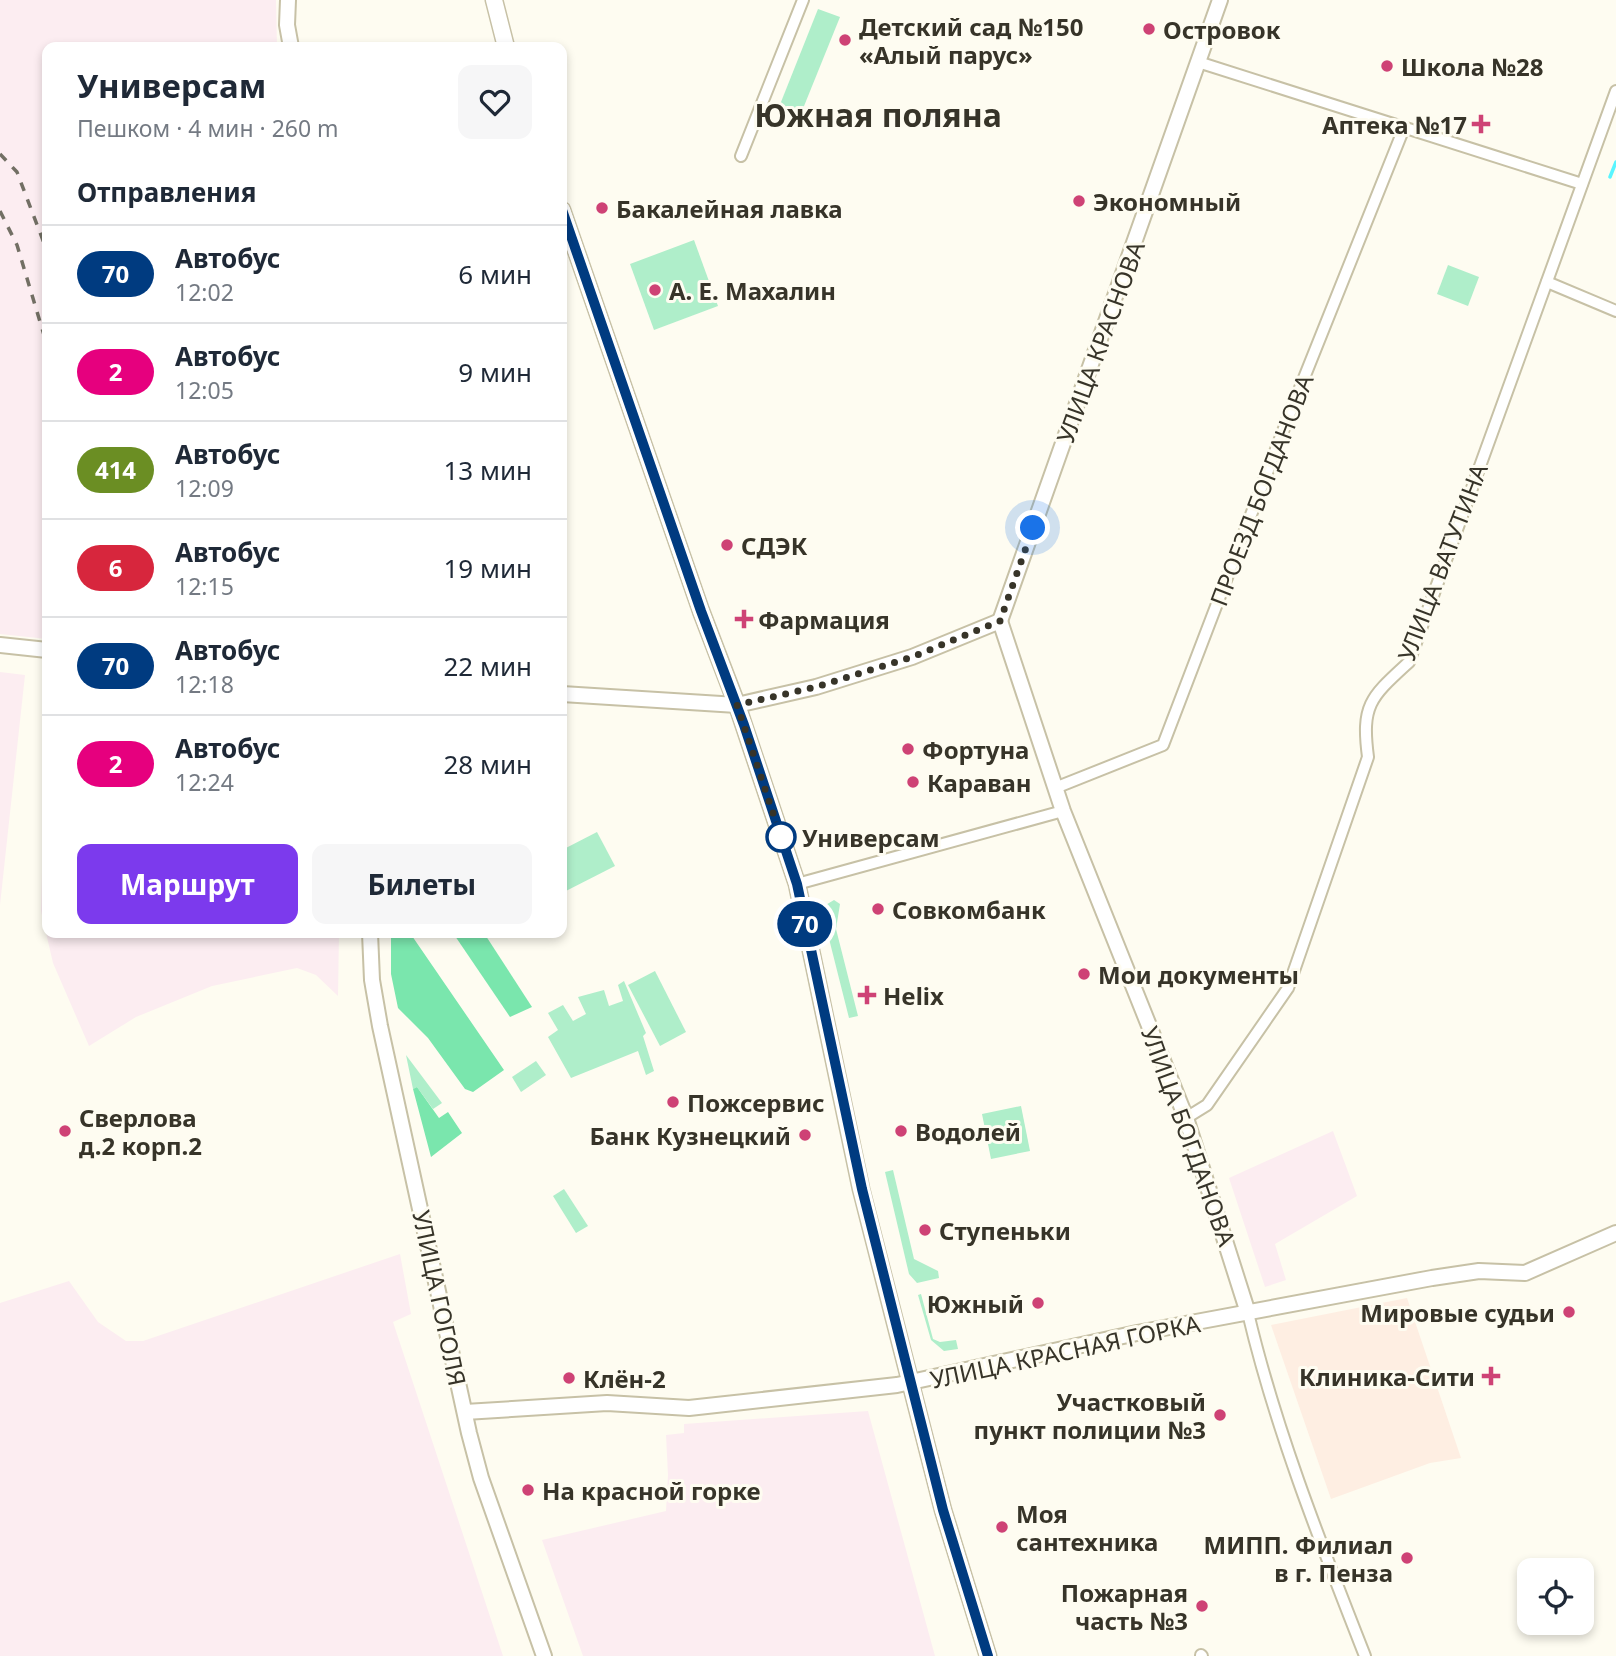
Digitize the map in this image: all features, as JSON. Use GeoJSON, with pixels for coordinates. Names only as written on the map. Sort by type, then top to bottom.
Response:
{"type":"FeatureCollection","features":[{"type":"Feature","properties":{"kind":"main road"},"geometry":{"type":"LineString","coordinates":[[288,0],[287,25],[291,42]]}},
{"type":"Feature","properties":{"kind":"main road"},"geometry":{"type":"LineString","coordinates":[[494,0],[505,42]]}},
{"type":"Feature","properties":{"kind":"main road","name":"УЛИЦА КРАСНОВА"},"geometry":{"type":"LineString","coordinates":[[1000,621],[1220,0]]}},
{"type":"Feature","properties":{"kind":"main road"},"geometry":{"type":"LineString","coordinates":[[567,224],[701,611],[737,705],[797,884],[847,1128],[943,1510],[988,1656]]}},
{"type":"Feature","properties":{"kind":"main road"},"geometry":{"type":"LineString","coordinates":[[567,694],[737,705],[816,687],[912,657],[1000,621]]}},
{"type":"Feature","properties":{"kind":"main road","name":"УЛИЦА БОГДАНОВА"},"geometry":{"type":"LineString","coordinates":[[1000,621],[1063,811],[1186,1118],[1248,1313]]}},
{"type":"Feature","properties":{"kind":"main road"},"geometry":{"type":"LineString","coordinates":[[0,645],[42,649]]}},
{"type":"Feature","properties":{"kind":"main road","name":"УЛИЦА ГОГОЛЯ"},"geometry":{"type":"LineString","coordinates":[[370,938],[372,980],[378,1014],[465,1412],[481,1478],[544,1656]]}},
{"type":"Feature","properties":{"kind":"main road","name":"УЛИЦА КРАСНАЯ ГОРКА"},"geometry":{"type":"LineString","coordinates":[[465,1412],[607,1404],[689,1408],[911,1383],[1137,1333],[1479,1271],[1525,1273],[1615,1237]]}},
{"type":"Feature","properties":{"kind":"street"},"geometry":{"type":"LineString","coordinates":[[741,156],[803,0]]}},
{"type":"Feature","properties":{"kind":"street"},"geometry":{"type":"LineString","coordinates":[[1198,62],[1582,184]]}},
{"type":"Feature","properties":{"kind":"street","name":"УЛИЦА ВАТУТИНА"},"geometry":{"type":"LineString","coordinates":[[1186,1118],[1207,1105],[1288,988],[1368,757],[1364,725],[1374,694],[1409,662],[1616,91]]}},
{"type":"Feature","properties":{"kind":"street","name":"ПРОЕЗД БОГДАНОВА"},"geometry":{"type":"LineString","coordinates":[[1055,788],[1163,745],[1288,418],[1404,128]]}},
{"type":"Feature","properties":{"kind":"street"},"geometry":{"type":"LineString","coordinates":[[1547,282],[1616,311]]}},
{"type":"Feature","properties":{"kind":"street"},"geometry":{"type":"LineString","coordinates":[[797,884],[1063,811]]}},
{"type":"Feature","properties":{"kind":"street","name":"УЛИЦА БОГДАНОВА"},"geometry":{"type":"LineString","coordinates":[[1248,1313],[1264,1382],[1318,1536],[1365,1656]]}},
{"type":"Feature","properties":{"kind":"shaded area"},"geometry":{"type":"Polygon","coordinates":[[[0,0],[276,0],[277,42],[42,42],[42,638],[0,634],[0,0]]]}},
{"type":"Feature","properties":{"kind":"shaded area"},"geometry":{"type":"Polygon","coordinates":[[[0,672],[25,675],[0,905],[0,672]]]}},
{"type":"Feature","properties":{"kind":"shaded area"},"geometry":{"type":"Polygon","coordinates":[[[47,938],[339,938],[338,996],[316,975],[297,968],[212,986],[136,1017],[89,1046],[53,963],[47,938]]]}},
{"type":"Feature","properties":{"kind":"shaded area"},"geometry":{"type":"Polygon","coordinates":[[[1333,1131],[1357,1196],[1275,1244],[1286,1280],[1265,1287],[1229,1178],[1333,1131]]]}},
{"type":"Feature","properties":{"kind":"shaded area"},"geometry":{"type":"Polygon","coordinates":[[[400,1254],[411,1314],[393,1322],[503,1656],[0,1656],[0,1303],[69,1281],[98,1322],[126,1341],[143,1341],[400,1254]]]}},
{"type":"Feature","properties":{"kind":"shaded area"},"geometry":{"type":"Polygon","coordinates":[[[1407,1298],[1461,1458],[1430,1463],[1331,1499],[1271,1325],[1407,1298]]]}},
{"type":"Feature","properties":{"kind":"shaded area"},"geometry":{"type":"Polygon","coordinates":[[[868,1411],[935,1656],[583,1656],[542,1540],[666,1511],[666,1435],[684,1433],[684,1424],[868,1411]]]}},
{"type":"Feature","properties":{"kind":"green space"},"geometry":{"type":"Polygon","coordinates":[[[818,9],[840,17],[800,116],[779,107],[818,9]]]}},
{"type":"Feature","properties":{"kind":"green space"},"geometry":{"type":"Polygon","coordinates":[[[694,240],[718,306],[654,330],[630,264],[694,240]]]}},
{"type":"Feature","properties":{"kind":"green space"},"geometry":{"type":"Polygon","coordinates":[[[1448,265],[1479,277],[1468,306],[1437,294],[1448,265]]]}},
{"type":"Feature","properties":{"kind":"green space"},"geometry":{"type":"Polygon","coordinates":[[[597,832],[615,866],[567,890],[567,847],[597,832]]]}},
{"type":"Feature","properties":{"kind":"green space"},"geometry":{"type":"Polygon","coordinates":[[[834,900],[840,904],[836,929],[858,1016],[849,1018],[823,915],[824,906],[834,900]]]}},
{"type":"Feature","properties":{"kind":"green space"},"geometry":{"type":"Polygon","coordinates":[[[391,938],[413,938],[504,1070],[473,1092],[465,1089],[428,1038],[398,1008],[391,974],[391,938]]]}},
{"type":"Feature","properties":{"kind":"green space"},"geometry":{"type":"Polygon","coordinates":[[[456,938],[487,938],[532,1007],[510,1017],[456,938]]]}},
{"type":"Feature","properties":{"kind":"green space"},"geometry":{"type":"Polygon","coordinates":[[[655,971],[686,1032],[660,1046],[628,985],[655,971]]]}},
{"type":"Feature","properties":{"kind":"green space"},"geometry":{"type":"Polygon","coordinates":[[[624,981],[646,1033],[643,1036],[654,1071],[646,1075],[638,1051],[571,1078],[548,1037],[558,1030],[548,1013],[563,1005],[573,1021],[586,1014],[578,997],[604,990],[609,1006],[623,1001],[618,985],[624,981]]]}},
{"type":"Feature","properties":{"kind":"green space"},"geometry":{"type":"Polygon","coordinates":[[[406,1055],[442,1103],[433,1109],[417,1087],[413,1089],[406,1055]]]}},
{"type":"Feature","properties":{"kind":"green space"},"geometry":{"type":"Polygon","coordinates":[[[536,1061],[546,1075],[521,1092],[512,1077],[536,1061]]]}},
{"type":"Feature","properties":{"kind":"green space"},"geometry":{"type":"Polygon","coordinates":[[[417,1087],[439,1118],[448,1112],[462,1133],[431,1157],[413,1089],[417,1087]]]}},
{"type":"Feature","properties":{"kind":"green space"},"geometry":{"type":"Polygon","coordinates":[[[1021,1106],[1030,1151],[991,1159],[982,1114],[1021,1106]]]}},
{"type":"Feature","properties":{"kind":"green space"},"geometry":{"type":"Polygon","coordinates":[[[893,1170],[914,1259],[938,1271],[939,1278],[917,1283],[909,1274],[885,1172],[893,1170]]]}},
{"type":"Feature","properties":{"kind":"green space"},"geometry":{"type":"Polygon","coordinates":[[[564,1189],[588,1226],[576,1233],[553,1196],[564,1189]]]}},
{"type":"Feature","properties":{"kind":"green space"},"geometry":{"type":"Polygon","coordinates":[[[921,1294],[933,1339],[940,1342],[956,1340],[958,1349],[944,1351],[931,1340],[918,1295],[921,1294]]]}},
{"type":"Feature","properties":{"kind":"waterway"},"geometry":{"type":"LineString","coordinates":[[1610,177],[1616,162]]}},
{"type":"Feature","properties":{"kind":"railway"},"geometry":{"type":"LineString","coordinates":[[0,154],[17,172],[42,238]]}},
{"type":"Feature","properties":{"kind":"railway"},"geometry":{"type":"LineString","coordinates":[[0,211],[17,245],[42,328]]}},
{"type":"Feature","properties":{"kind":"bus line","name":"70"},"geometry":{"type":"LineString","coordinates":[[567,224],[701,611],[744,725],[797,884],[862,1189],[943,1510],[988,1656]]}},
{"type":"Feature","properties":{"kind":"place","name":"Островок"},"geometry":{"type":"Point","coordinates":[1149,29]}},
{"type":"Feature","properties":{"kind":"place","name":"Детский сад №150 «Алый парус»"},"geometry":{"type":"Point","coordinates":[845,40]}},
{"type":"Feature","properties":{"kind":"place","name":"Школа №28"},"geometry":{"type":"Point","coordinates":[1387,66]}},
{"type":"Feature","properties":{"kind":"place","name":"Аптека №17"},"geometry":{"type":"Point","coordinates":[1481,124]}},
{"type":"Feature","properties":{"kind":"place","name":"Экономный"},"geometry":{"type":"Point","coordinates":[1079,201]}},
{"type":"Feature","properties":{"kind":"place","name":"Бакалейная лавка"},"geometry":{"type":"Point","coordinates":[602,208]}},
{"type":"Feature","properties":{"kind":"place","name":"А. Е. Махалин"},"geometry":{"type":"Point","coordinates":[655,290]}},
{"type":"Feature","properties":{"kind":"place","name":"СДЭК"},"geometry":{"type":"Point","coordinates":[727,545]}},
{"type":"Feature","properties":{"kind":"place","name":"Фармация"},"geometry":{"type":"Point","coordinates":[744,619]}},
{"type":"Feature","properties":{"kind":"place","name":"Фортуна"},"geometry":{"type":"Point","coordinates":[908,749]}},
{"type":"Feature","properties":{"kind":"place","name":"Караван"},"geometry":{"type":"Point","coordinates":[913,782]}},
{"type":"Feature","properties":{"kind":"place","name":"Универсам"},"geometry":{"type":"Point","coordinates":[781,837]}},
{"type":"Feature","properties":{"kind":"place","name":"Совкомбанк"},"geometry":{"type":"Point","coordinates":[878,909]}},
{"type":"Feature","properties":{"kind":"place","name":"Мои документы"},"geometry":{"type":"Point","coordinates":[1084,974]}},
{"type":"Feature","properties":{"kind":"place","name":"Helix"},"geometry":{"type":"Point","coordinates":[867,995]}},
{"type":"Feature","properties":{"kind":"place","name":"Пожсервис"},"geometry":{"type":"Point","coordinates":[673,1102]}},
{"type":"Feature","properties":{"kind":"place","name":"Сверлова д.2 корп.2"},"geometry":{"type":"Point","coordinates":[65,1131]}},
{"type":"Feature","properties":{"kind":"place","name":"Водолей"},"geometry":{"type":"Point","coordinates":[901,1131]}},
{"type":"Feature","properties":{"kind":"place","name":"Банк Кузнецкий"},"geometry":{"type":"Point","coordinates":[805,1135]}},
{"type":"Feature","properties":{"kind":"place","name":"Ступеньки"},"geometry":{"type":"Point","coordinates":[925,1230]}},
{"type":"Feature","properties":{"kind":"place","name":"Южный"},"geometry":{"type":"Point","coordinates":[1038,1303]}},
{"type":"Feature","properties":{"kind":"place","name":"Мировые судьи"},"geometry":{"type":"Point","coordinates":[1569,1312]}},
{"type":"Feature","properties":{"kind":"place","name":"Клиника-Сити"},"geometry":{"type":"Point","coordinates":[1491,1376]}},
{"type":"Feature","properties":{"kind":"place","name":"Клён-2"},"geometry":{"type":"Point","coordinates":[569,1378]}},
{"type":"Feature","properties":{"kind":"place","name":"Участковый пункт полиции №3"},"geometry":{"type":"Point","coordinates":[1220,1415]}},
{"type":"Feature","properties":{"kind":"place","name":"На красной горке"},"geometry":{"type":"Point","coordinates":[528,1490]}},
{"type":"Feature","properties":{"kind":"place","name":"Моя сантехника"},"geometry":{"type":"Point","coordinates":[1002,1527]}},
{"type":"Feature","properties":{"kind":"place","name":"МИПП. Филиал в г. Пенза"},"geometry":{"type":"Point","coordinates":[1407,1558]}},
{"type":"Feature","properties":{"kind":"place","name":"Пожарная часть №3"},"geometry":{"type":"Point","coordinates":[1202,1606]}},
{"type":"Feature","properties":{"kind":"district","name":"Южная поляна"},"geometry":{"type":"Point","coordinates":[878,114]}},
{"type":"Feature","properties":{"kind":"route"},"geometry":{"type":"LineString","coordinates":[[781,837],[737,705],[816,687],[912,657],[1000,621],[1033,528]]}}]}
